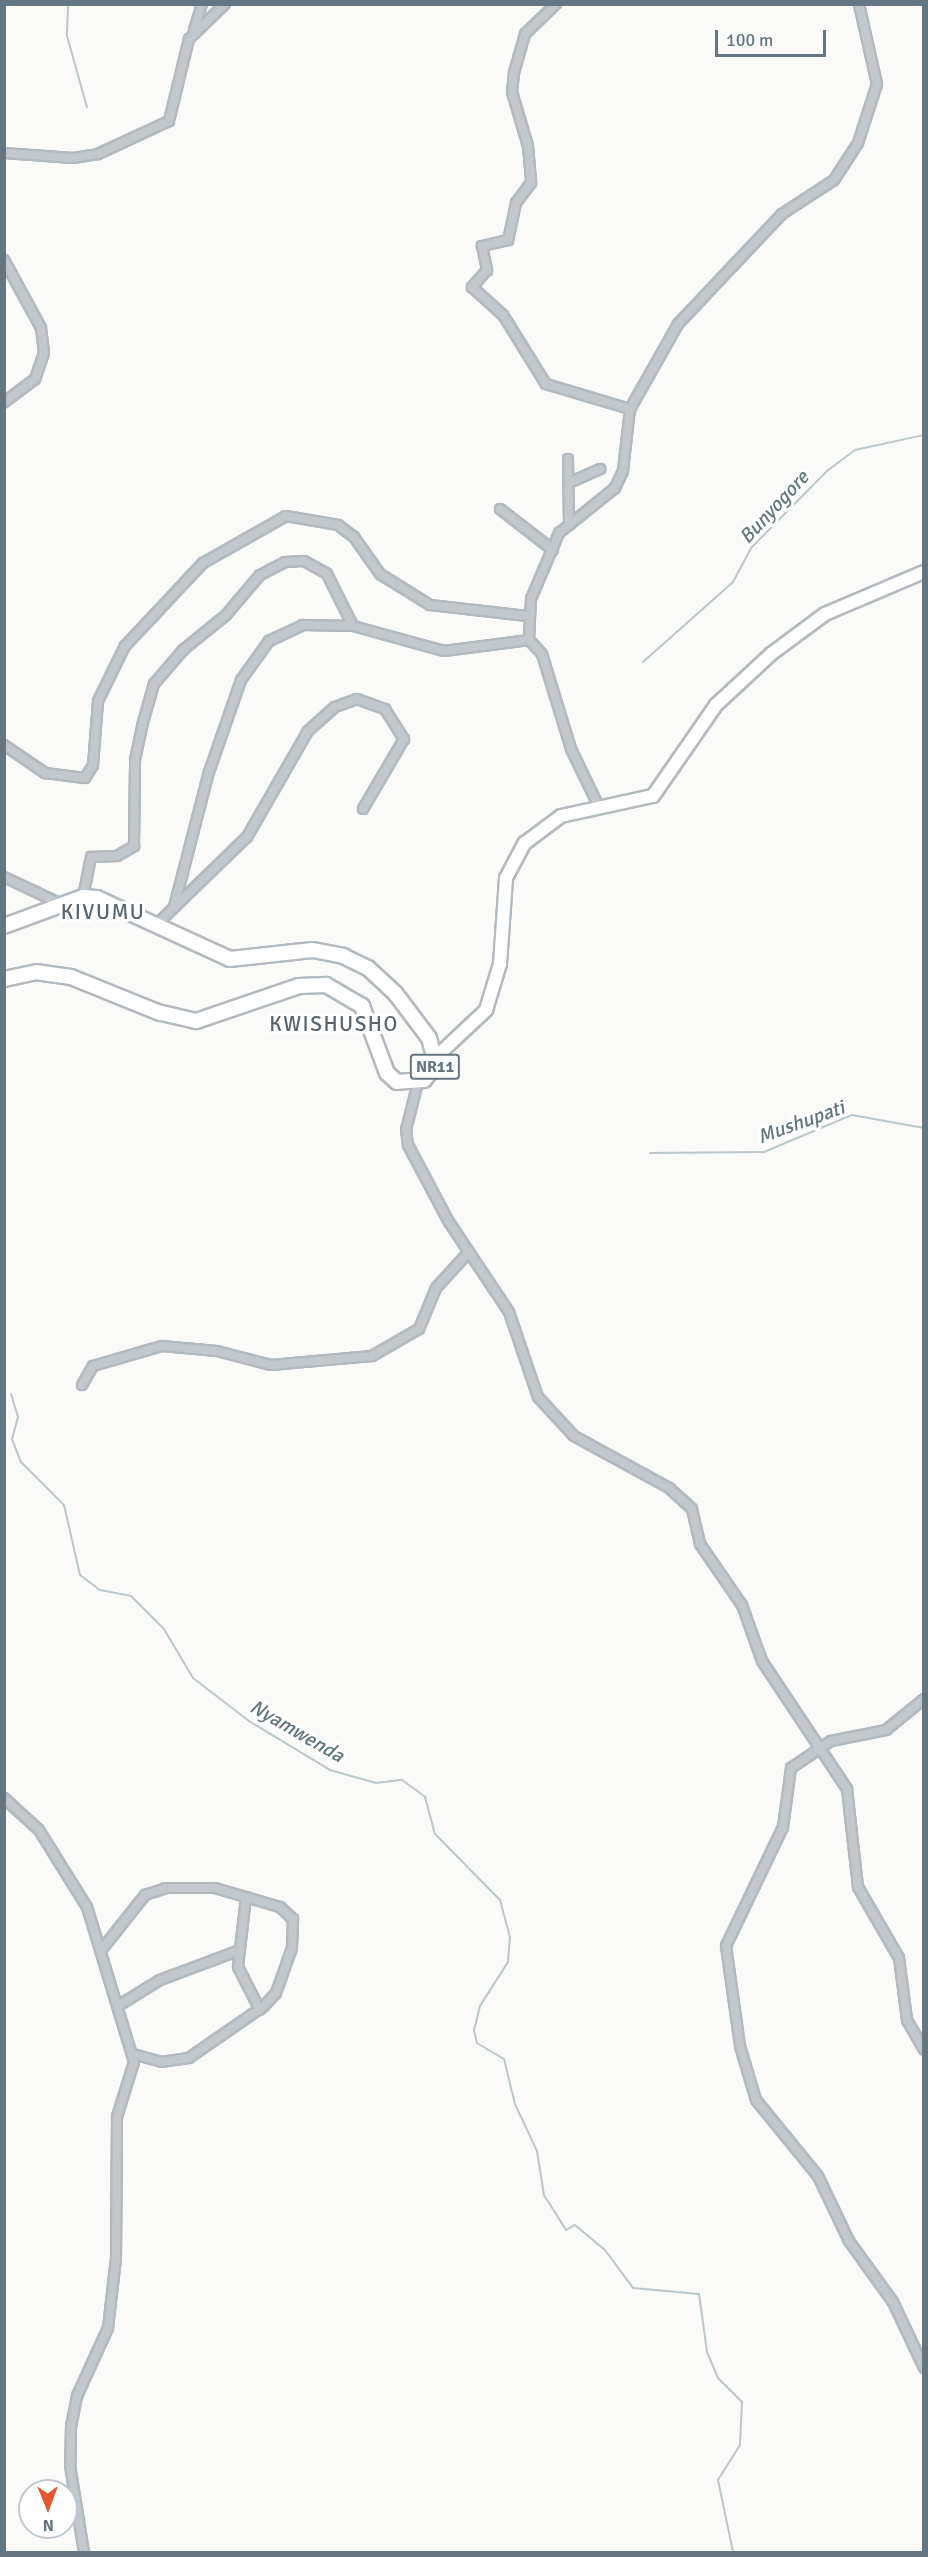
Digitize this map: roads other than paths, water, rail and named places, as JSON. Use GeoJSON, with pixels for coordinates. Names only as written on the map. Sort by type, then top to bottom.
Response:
{"type":"FeatureCollection","features":[{"type":"Feature","properties":{"kind":"highway"},"geometry":{"type":"LineString","coordinates":[[4,926],[57,902],[83,897]]}},
{"type":"Feature","properties":{"kind":"highway","name":"NR11"},"geometry":{"type":"LineString","coordinates":[[4,979],[37,972],[72,977],[160,1013],[196,1021],[299,986],[338,988],[368,1015],[392,1078],[418,1082],[432,1074],[436,1057],[429,1038],[395,993],[354,961],[313,950],[230,959],[83,897]]}},
{"type":"Feature","properties":{"kind":"main road"},"geometry":{"type":"LineString","coordinates":[[436,1057],[486,1010],[500,964],[511,859],[561,816],[653,796],[716,705],[825,614],[924,572]]}},
{"type":"Feature","properties":{"kind":"street"},"geometry":{"type":"LineString","coordinates":[[4,153],[73,158],[98,154],[158,128],[173,115],[202,4]]}},
{"type":"Feature","properties":{"kind":"street"},"geometry":{"type":"LineString","coordinates":[[194,31],[225,4]]}},
{"type":"Feature","properties":{"kind":"street"},"geometry":{"type":"LineString","coordinates":[[556,4],[525,34],[514,73],[512,92],[528,146],[531,183],[516,202],[508,240],[482,246],[487,270],[472,287],[503,315],[546,384],[630,409]]}},
{"type":"Feature","properties":{"kind":"street"},"geometry":{"type":"LineString","coordinates":[[599,807],[572,749],[542,654],[529,640],[526,616],[553,549],[570,525],[615,488],[623,471],[630,409],[686,313],[782,214],[834,180],[858,143],[877,84],[859,4]]}},
{"type":"Feature","properties":{"kind":"street"},"geometry":{"type":"LineString","coordinates":[[4,260],[40,328],[44,353],[34,379],[4,402]]}},
{"type":"Feature","properties":{"kind":"street"},"geometry":{"type":"LineString","coordinates":[[568,459],[573,481],[570,525]]}},
{"type":"Feature","properties":{"kind":"street"},"geometry":{"type":"LineString","coordinates":[[573,481],[600,469]]}},
{"type":"Feature","properties":{"kind":"street"},"geometry":{"type":"LineString","coordinates":[[500,509],[553,549]]}},
{"type":"Feature","properties":{"kind":"street"},"geometry":{"type":"LineString","coordinates":[[4,745],[45,773],[85,778],[93,765],[98,701],[125,645],[203,563],[286,516],[313,517],[348,531],[380,574],[429,605],[526,616]]}},
{"type":"Feature","properties":{"kind":"street"},"geometry":{"type":"LineString","coordinates":[[83,897],[91,857],[117,856],[134,846],[135,760],[142,726],[154,684],[183,650],[226,615],[261,575],[285,562],[304,561],[327,574],[353,626]]}},
{"type":"Feature","properties":{"kind":"street"},"geometry":{"type":"LineString","coordinates":[[174,907],[209,772],[247,668],[269,641],[290,629],[353,626],[444,651],[529,640]]}},
{"type":"Feature","properties":{"kind":"street"},"geometry":{"type":"LineString","coordinates":[[155,926],[247,837],[308,731],[335,707],[357,699],[385,709],[404,739],[363,809]]}},
{"type":"Feature","properties":{"kind":"street"},"geometry":{"type":"LineString","coordinates":[[4,877],[57,902]]}},
{"type":"Feature","properties":{"kind":"street"},"geometry":{"type":"LineString","coordinates":[[418,1082],[406,1139],[468,1253],[509,1312],[538,1397],[574,1436],[669,1488],[692,1509],[705,1555],[742,1605],[762,1661],[849,1794],[858,1887],[899,1958],[907,2020],[924,2050]]}},
{"type":"Feature","properties":{"kind":"street"},"geometry":{"type":"LineString","coordinates":[[82,1385],[93,1366],[162,1346],[217,1351],[271,1365],[372,1356],[419,1329],[436,1288],[468,1253]]}},
{"type":"Feature","properties":{"kind":"street"},"geometry":{"type":"LineString","coordinates":[[924,1700],[886,1730],[819,1748],[791,1768],[783,1827],[729,1935],[728,1973],[756,2100],[818,2176],[849,2241],[893,2302],[924,2368]]}},
{"type":"Feature","properties":{"kind":"street"},"geometry":{"type":"LineString","coordinates":[[4,1798],[30,1820],[66,1870],[103,1948],[133,2054],[134,2068],[117,2117],[116,2258],[108,2328],[77,2396],[71,2426],[70,2464],[84,2553]]}},
{"type":"Feature","properties":{"kind":"street"},"geometry":{"type":"LineString","coordinates":[[103,1948],[145,1895],[155,1891],[197,1886],[246,1897],[286,1911],[294,1926],[281,1982],[260,2010],[189,2058],[162,2062],[133,2054]]}},
{"type":"Feature","properties":{"kind":"street"},"geometry":{"type":"LineString","coordinates":[[246,1897],[237,1951],[242,1983],[260,2010]]}},
{"type":"Feature","properties":{"kind":"street"},"geometry":{"type":"LineString","coordinates":[[118,2006],[160,1980],[237,1951]]}},
{"type":"Feature","properties":{"kind":"waterway"},"geometry":{"type":"LineString","coordinates":[[68,4],[67,36],[87,107]]}},
{"type":"Feature","properties":{"kind":"waterway","name":"Bunyogore"},"geometry":{"type":"LineString","coordinates":[[643,662],[733,582],[751,548],[827,471],[855,450],[924,435]]}},
{"type":"Feature","properties":{"kind":"waterway","name":"Mushupati"},"geometry":{"type":"LineString","coordinates":[[650,1153],[764,1152],[852,1115],[924,1128]]}},
{"type":"Feature","properties":{"kind":"waterway","name":"Nyamwenda"},"geometry":{"type":"LineString","coordinates":[[11,1394],[18,1417],[12,1439],[21,1462],[64,1505],[80,1575],[100,1590],[131,1596],[164,1629],[193,1678],[249,1721],[330,1770],[376,1783],[402,1780],[425,1797],[435,1834],[500,1900],[510,1938],[508,1962],[480,2006],[474,2030],[477,2043],[504,2059],[515,2104],[537,2151],[544,2195],[566,2230],[575,2225],[605,2250],[633,2288],[699,2294],[707,2352],[718,2378],[742,2402],[740,2445],[718,2480],[733,2552]]}},
{"type":"Feature","properties":{"kind":"district","name":"KIVUMU"},"geometry":{"type":"Point","coordinates":[103,912]}},
{"type":"Feature","properties":{"kind":"district","name":"KWISHUSHO"},"geometry":{"type":"Point","coordinates":[334,1024]}}]}
